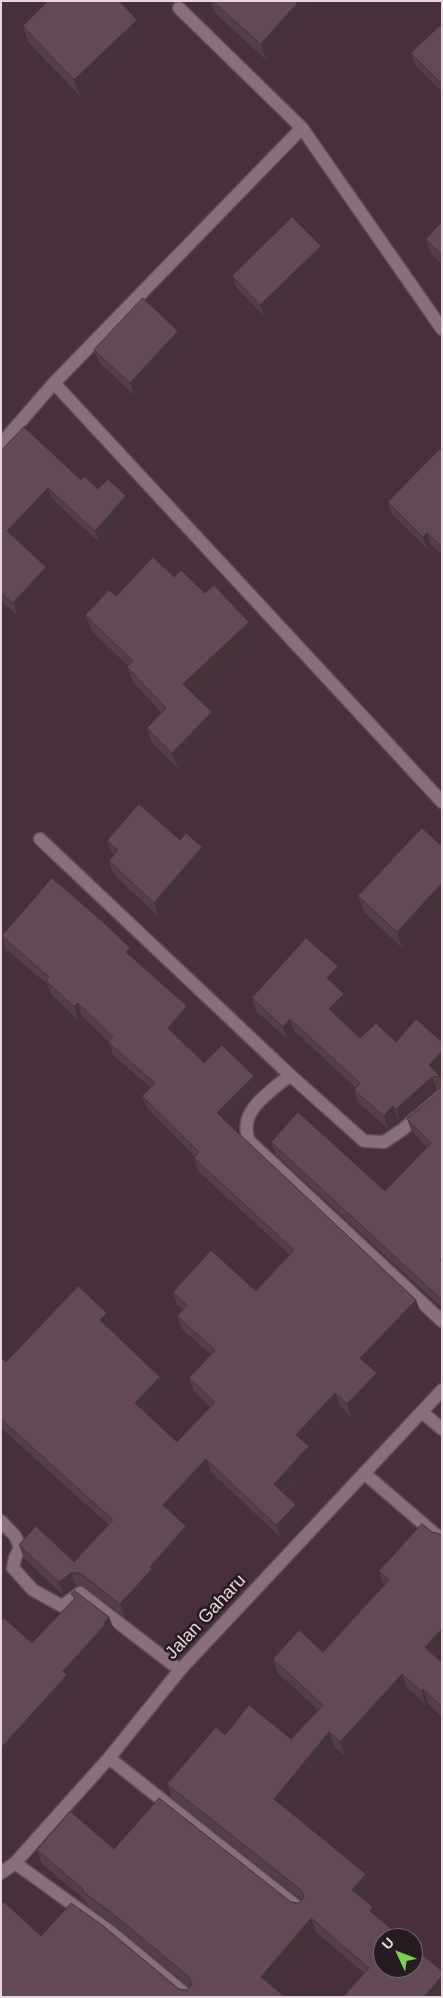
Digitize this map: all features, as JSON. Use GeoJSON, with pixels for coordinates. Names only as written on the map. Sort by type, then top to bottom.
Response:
{"type":"FeatureCollection","features":[{"type":"Feature","properties":{"kind":"street"},"geometry":{"type":"LineString","coordinates":[[179,8],[302,128],[442,329]]}},
{"type":"Feature","properties":{"kind":"street"},"geometry":{"type":"LineString","coordinates":[[1,444],[54,383],[302,128]]}},
{"type":"Feature","properties":{"kind":"street"},"geometry":{"type":"LineString","coordinates":[[54,383],[442,802]]}},
{"type":"Feature","properties":{"kind":"street"},"geometry":{"type":"LineString","coordinates":[[40,839],[290,1075],[364,1142],[384,1142],[402,1130],[442,1096]]}},
{"type":"Feature","properties":{"kind":"street"},"geometry":{"type":"LineString","coordinates":[[290,1075],[253,1108],[246,1119],[246,1132],[249,1141],[442,1321]]}},
{"type":"Feature","properties":{"kind":"street","name":"Jalan Gaharu"},"geometry":{"type":"LineString","coordinates":[[1,1873],[14,1863],[109,1758],[180,1670],[442,1390]]}},
{"type":"Feature","properties":{"kind":"street"},"geometry":{"type":"LineString","coordinates":[[422,1412],[442,1429]]}},
{"type":"Feature","properties":{"kind":"street"},"geometry":{"type":"LineString","coordinates":[[364,1473],[442,1540]]}},
{"type":"Feature","properties":{"kind":"street"},"geometry":{"type":"LineString","coordinates":[[1,1521],[15,1536],[20,1547],[14,1558],[13,1568],[34,1590],[62,1606],[80,1593],[180,1670]]}},
{"type":"Feature","properties":{"kind":"street"},"geometry":{"type":"LineString","coordinates":[[109,1758],[301,1910]]}},
{"type":"Feature","properties":{"kind":"street"},"geometry":{"type":"LineString","coordinates":[[14,1863],[112,1933],[189,1997]]}},
{"type":"Feature","properties":{"kind":"building"},"geometry":{"type":"Polygon","coordinates":[[[48,1],[119,1],[137,20],[74,80],[23,26],[48,1]]]}},
{"type":"Feature","properties":{"kind":"building"},"geometry":{"type":"Polygon","coordinates":[[[213,1],[299,1],[261,44],[213,1]]]}},
{"type":"Feature","properties":{"kind":"building"},"geometry":{"type":"Polygon","coordinates":[[[442,24],[442,84],[411,53],[442,24]]]}},
{"type":"Feature","properties":{"kind":"building"},"geometry":{"type":"Polygon","coordinates":[[[292,217],[321,246],[260,305],[232,276],[292,217]]]}},
{"type":"Feature","properties":{"kind":"building"},"geometry":{"type":"Polygon","coordinates":[[[442,222],[442,255],[426,239],[442,222]]]}},
{"type":"Feature","properties":{"kind":"building"},"geometry":{"type":"Polygon","coordinates":[[[143,298],[178,331],[130,383],[94,350],[143,298]]]}},
{"type":"Feature","properties":{"kind":"building"},"geometry":{"type":"Polygon","coordinates":[[[24,427],[81,480],[84,476],[98,489],[108,479],[126,496],[95,531],[48,488],[7,531],[46,567],[13,603],[1,593],[1,451],[24,427]]]}},
{"type":"Feature","properties":{"kind":"building"},"geometry":{"type":"Polygon","coordinates":[[[440,449],[442,451],[442,547],[427,533],[423,537],[388,502],[440,449]]]}},
{"type":"Feature","properties":{"kind":"building"},"geometry":{"type":"Polygon","coordinates":[[[153,557],[174,577],[181,570],[205,593],[214,585],[249,622],[183,684],[212,712],[172,753],[147,728],[166,708],[127,667],[133,661],[85,615],[109,590],[116,596],[153,557]]]}},
{"type":"Feature","properties":{"kind":"building"},"geometry":{"type":"Polygon","coordinates":[[[139,804],[180,840],[186,833],[202,847],[154,903],[109,861],[118,850],[107,841],[139,804]]]}},
{"type":"Feature","properties":{"kind":"building"},"geometry":{"type":"Polygon","coordinates":[[[422,828],[442,846],[442,883],[397,932],[358,896],[422,828]]]}},
{"type":"Feature","properties":{"kind":"building"},"geometry":{"type":"Polygon","coordinates":[[[52,878],[102,921],[130,948],[126,952],[187,1006],[168,1028],[204,1063],[222,1045],[254,1076],[217,1113],[416,1300],[360,1358],[377,1373],[347,1404],[335,1393],[296,1435],[309,1446],[274,1484],[296,1505],[276,1525],[206,1459],[163,1505],[186,1526],[150,1567],[152,1569],[120,1604],[80,1573],[71,1573],[59,1582],[19,1545],[36,1526],[74,1562],[113,1520],[1,1419],[1,1358],[6,1362],[78,1286],[107,1313],[100,1320],[160,1377],[135,1403],[177,1442],[215,1402],[189,1378],[215,1350],[177,1316],[187,1305],[173,1292],[211,1250],[256,1291],[294,1250],[194,1158],[199,1152],[142,1096],[155,1083],[108,1042],[113,1037],[78,1003],[74,1007],[46,981],[49,977],[2,936],[52,878]]]}},
{"type":"Feature","properties":{"kind":"building"},"geometry":{"type":"Polygon","coordinates":[[[306,938],[338,966],[327,978],[344,994],[329,1009],[360,1038],[376,1023],[396,1042],[416,1019],[442,1042],[442,1051],[429,1065],[440,1076],[432,1077],[396,1109],[393,1106],[384,1116],[354,1090],[360,1083],[290,1019],[283,1027],[252,998],[306,938]]]}},
{"type":"Feature","properties":{"kind":"building"},"geometry":{"type":"Polygon","coordinates":[[[442,1090],[442,1258],[440,1260],[442,1261],[442,1300],[271,1142],[298,1112],[385,1191],[431,1143],[407,1119],[442,1090]]]}},
{"type":"Feature","properties":{"kind":"building"},"geometry":{"type":"Polygon","coordinates":[[[422,1524],[432,1532],[442,1535],[442,1629],[425,1647],[442,1663],[442,1707],[423,1689],[421,1691],[402,1674],[340,1742],[329,1732],[274,1799],[366,1874],[352,1890],[373,1907],[370,1911],[390,1928],[373,1928],[373,1978],[423,1978],[423,1955],[442,1971],[442,1976],[424,1997],[343,1997],[369,1968],[311,1918],[261,1977],[285,1997],[1,1997],[1,1904],[4,1902],[41,1936],[71,1903],[102,1925],[179,1989],[187,1990],[192,1984],[189,1977],[112,1913],[82,1891],[83,1889],[37,1850],[70,1811],[114,1849],[159,1798],[291,1902],[299,1903],[304,1897],[301,1890],[167,1784],[216,1727],[225,1735],[249,1705],[291,1739],[323,1705],[273,1659],[299,1630],[323,1652],[389,1580],[379,1571],[422,1524]]]}},
{"type":"Feature","properties":{"kind":"building"},"geometry":{"type":"Polygon","coordinates":[[[75,1591],[109,1617],[104,1623],[106,1624],[63,1671],[67,1675],[1,1748],[1,1621],[4,1618],[32,1643],[75,1598],[71,1594],[75,1591]]]}}]}
